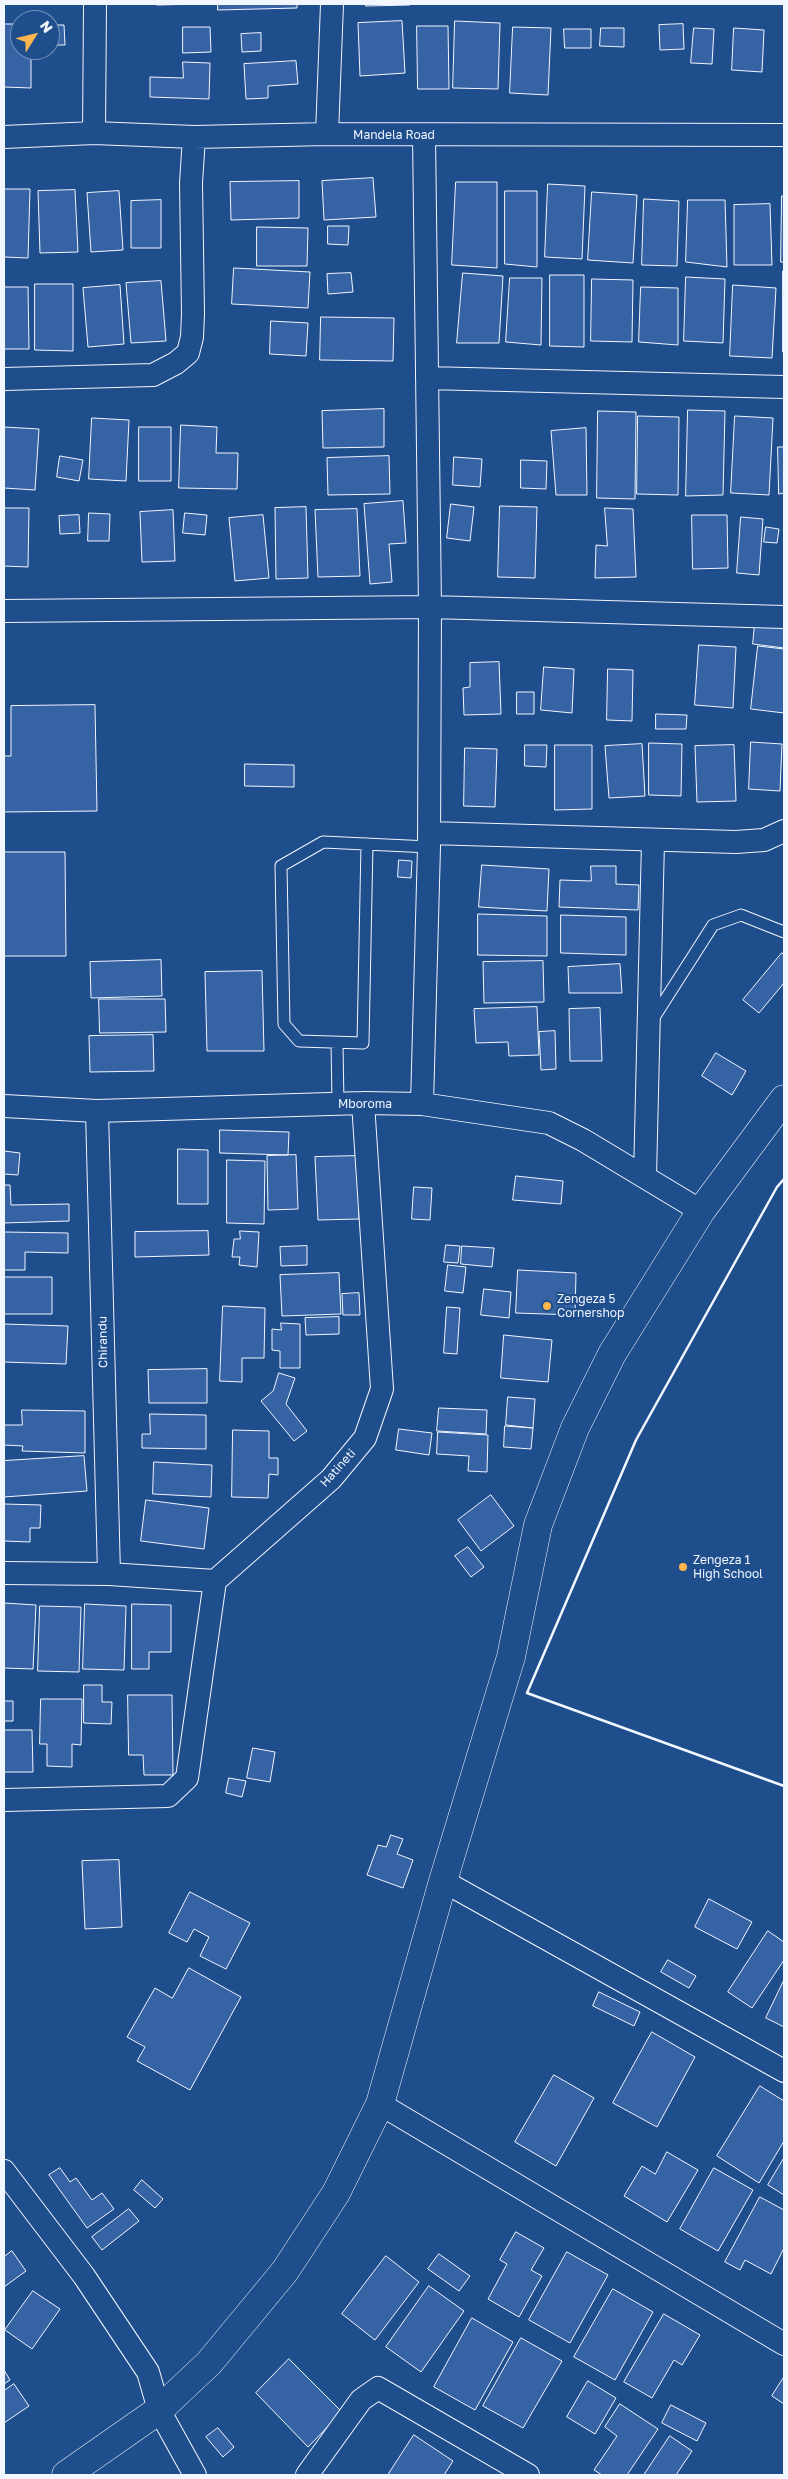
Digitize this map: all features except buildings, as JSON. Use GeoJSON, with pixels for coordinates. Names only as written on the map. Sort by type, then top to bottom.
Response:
{"type":"FeatureCollection","features":[{"type":"Feature","properties":{"kind":"street"},"geometry":{"type":"LineString","coordinates":[[94,133],[95,4]]}},
{"type":"Feature","properties":{"kind":"street"},"geometry":{"type":"LineString","coordinates":[[327,134],[332,4]]}},
{"type":"Feature","properties":{"kind":"street","name":"Mandela Road"},"geometry":{"type":"LineString","coordinates":[[4,137],[94,133],[194,137],[327,134],[784,135]]}},
{"type":"Feature","properties":{"kind":"street"},"geometry":{"type":"LineString","coordinates":[[422,1104],[429,840],[430,607],[424,135]]}},
{"type":"Feature","properties":{"kind":"street"},"geometry":{"type":"LineString","coordinates":[[4,379],[153,375],[176,363],[188,353],[192,337],[193,314],[191,183],[194,137]]}},
{"type":"Feature","properties":{"kind":"street"},"geometry":{"type":"LineString","coordinates":[[427,378],[784,387]]}},
{"type":"Feature","properties":{"kind":"street"},"geometry":{"type":"LineString","coordinates":[[4,611],[430,607],[784,617]]}},
{"type":"Feature","properties":{"kind":"street"},"geometry":{"type":"LineString","coordinates":[[429,840],[764,840],[784,831]]}},
{"type":"Feature","properties":{"kind":"street"},"geometry":{"type":"LineString","coordinates":[[645,1177],[653,841]]}},
{"type":"Feature","properties":{"kind":"street"},"geometry":{"type":"LineString","coordinates":[[66,2475],[159,2410],[209,2363],[285,2271],[336,2193],[380,2104],[443,1881],[511,1657],[541,1516],[575,1428],[612,1354],[701,1210],[784,1099]]}},
{"type":"Feature","properties":{"kind":"street","name":"Mboroma"},"geometry":{"type":"LineString","coordinates":[[4,1106],[98,1111],[363,1103],[422,1104],[549,1123],[701,1210]]}},
{"type":"Feature","properties":{"kind":"street","name":"Hatineti"},"geometry":{"type":"LineString","coordinates":[[215,1581],[331,1479],[365,1438],[382,1389],[363,1103]]}},
{"type":"Feature","properties":{"kind":"street","name":"Chirandu"},"geometry":{"type":"LineString","coordinates":[[98,1111],[109,1574]]}},
{"type":"Feature","properties":{"kind":"street"},"geometry":{"type":"LineString","coordinates":[[4,1573],[109,1574],[215,1581],[187,1778],[168,1796],[4,1800]]}},
{"type":"Feature","properties":{"kind":"street"},"geometry":{"type":"LineString","coordinates":[[443,1881],[784,2072]]}},
{"type":"Feature","properties":{"kind":"street"},"geometry":{"type":"LineString","coordinates":[[380,2104],[784,2344]]}},
{"type":"Feature","properties":{"kind":"street"},"geometry":{"type":"LineString","coordinates":[[4,2171],[84,2276],[148,2372],[159,2410],[195,2475]]}},
{"type":"Feature","properties":{"kind":"street"},"geometry":{"type":"LineString","coordinates":[[306,2475],[361,2400],[378,2388],[528,2475]]}},
{"type":"Feature","properties":{"kind":"lane"},"geometry":{"type":"LineString","coordinates":[[368,844],[363,1043],[299,1041],[284,1024],[281,866],[323,842],[368,844],[429,840]]}},
{"type":"Feature","properties":{"kind":"lane"},"geometry":{"type":"LineString","coordinates":[[648,1027],[713,925],[741,915],[784,932]]}},
{"type":"Feature","properties":{"kind":"lane"},"geometry":{"type":"LineString","coordinates":[[337,1043],[338,1104]]}},
{"type":"Feature","properties":{"kind":"wall"},"geometry":{"type":"LineString","coordinates":[[784,1179],[777,1187],[636,1440],[527,1693],[784,1786]]}},
{"type":"Feature","properties":{"kind":"place","name":"Zengeza 5 Cornershop"},"geometry":{"type":"Point","coordinates":[547,1306]}},
{"type":"Feature","properties":{"kind":"place","name":"Zengeza 1 High School"},"geometry":{"type":"Point","coordinates":[683,1567]}}]}
